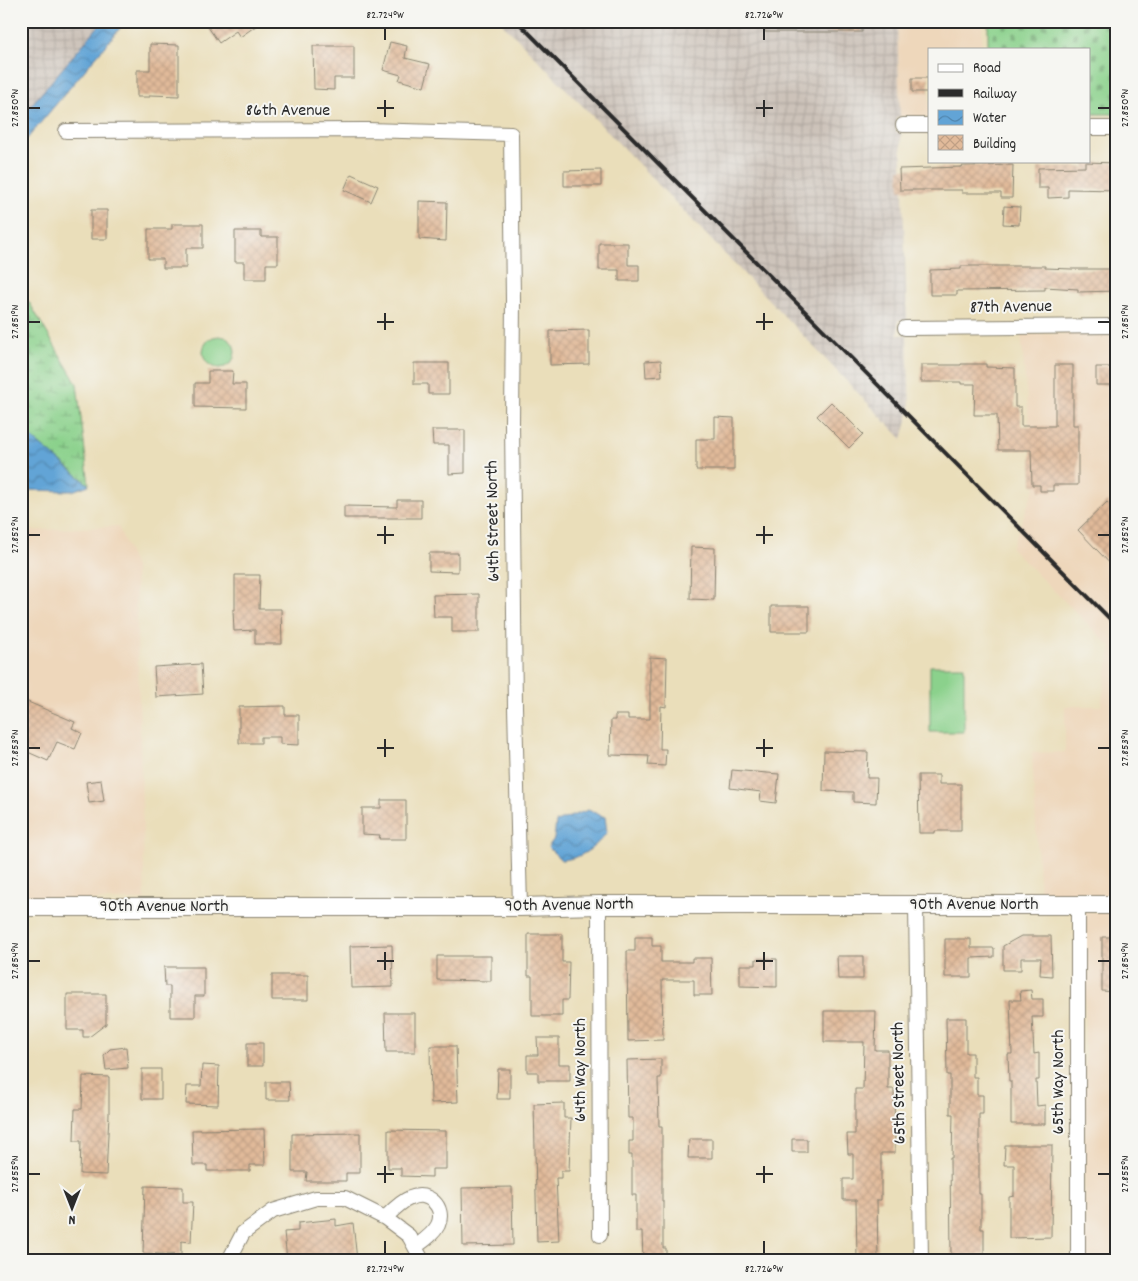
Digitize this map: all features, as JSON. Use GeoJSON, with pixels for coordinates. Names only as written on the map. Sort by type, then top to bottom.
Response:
{"type":"FeatureCollection","features":[{"type":"Feature","properties":{"kind":"street"},"geometry":{"type":"LineString","coordinates":[[903,125],[928,125]]}},
{"type":"Feature","properties":{"kind":"street"},"geometry":{"type":"LineString","coordinates":[[1090,128],[1117,128]]}},
{"type":"Feature","properties":{"kind":"street","name":"86th Avenue"},"geometry":{"type":"LineString","coordinates":[[66,130],[367,130],[511,134]]}},
{"type":"Feature","properties":{"kind":"street","name":"64th Street North"},"geometry":{"type":"LineString","coordinates":[[511,134],[515,707],[520,908]]}},
{"type":"Feature","properties":{"kind":"street","name":"87th Avenue"},"geometry":{"type":"LineString","coordinates":[[905,328],[1117,326]]}},
{"type":"Feature","properties":{"kind":"street","name":"90th Avenue North"},"geometry":{"type":"LineString","coordinates":[[21,907],[520,908],[599,905],[1117,905]]}},
{"type":"Feature","properties":{"kind":"street","name":"64th Way North"},"geometry":{"type":"LineString","coordinates":[[599,905],[600,1234]]}},
{"type":"Feature","properties":{"kind":"street","name":"65th Way North"},"geometry":{"type":"LineString","coordinates":[[1078,905],[1078,1260]]}},
{"type":"Feature","properties":{"kind":"street","name":"65th Street North"},"geometry":{"type":"LineString","coordinates":[[916,906],[921,1260]]}},
{"type":"Feature","properties":{"kind":"street"},"geometry":{"type":"LineString","coordinates":[[385,1218],[410,1197],[423,1196],[434,1201],[440,1212],[438,1224],[433,1232],[415,1247]]}},
{"type":"Feature","properties":{"kind":"street"},"geometry":{"type":"LineString","coordinates":[[228,1260],[243,1233],[273,1211],[316,1198],[345,1198],[385,1218],[408,1236],[422,1260]]}},
{"type":"Feature","properties":{"kind":"shaded area"},"geometry":{"type":"Polygon","coordinates":[[[21,21],[103,21],[21,117],[21,21]]]}},
{"type":"Feature","properties":{"kind":"shaded area"},"geometry":{"type":"Polygon","coordinates":[[[500,21],[897,21],[900,117],[896,117],[896,132],[901,132],[907,320],[898,320],[898,335],[907,335],[910,410],[902,439],[605,129],[500,21]]]}},
{"type":"Feature","properties":{"kind":"shaded area"},"geometry":{"type":"Polygon","coordinates":[[[897,21],[982,21],[982,48],[928,48],[928,118],[900,117],[897,21]]]}},
{"type":"Feature","properties":{"kind":"shaded area"},"geometry":{"type":"Polygon","coordinates":[[[1117,333],[1117,898],[1040,898],[1032,753],[1065,752],[1065,706],[1101,706],[1111,647],[1011,548],[1035,487],[1021,334],[1117,333]]]}},
{"type":"Feature","properties":{"kind":"shaded area"},"geometry":{"type":"Polygon","coordinates":[[[118,526],[135,567],[145,900],[21,900],[21,531],[118,526]]]}},
{"type":"Feature","properties":{"kind":"shaded area"},"geometry":{"type":"Polygon","coordinates":[[[1085,912],[1117,912],[1117,1260],[1085,1260],[1085,912]]]}},
{"type":"Feature","properties":{"kind":"green space"},"geometry":{"type":"Polygon","coordinates":[[[988,21],[1117,21],[1117,114],[1090,114],[1090,48],[988,48],[988,21]]]}},
{"type":"Feature","properties":{"kind":"green space"},"geometry":{"type":"Polygon","coordinates":[[[21,295],[29,302],[77,384],[89,485],[21,429],[21,295]]]}},
{"type":"Feature","properties":{"kind":"green space"},"geometry":{"type":"Polygon","coordinates":[[[219,336],[225,337],[230,341],[234,346],[234,358],[230,363],[225,367],[219,368],[213,367],[208,363],[204,358],[203,352],[204,346],[208,341],[213,337],[219,336]]]}},
{"type":"Feature","properties":{"kind":"green space"},"geometry":{"type":"Polygon","coordinates":[[[930,666],[964,666],[964,732],[930,732],[930,666]]]}},
{"type":"Feature","properties":{"kind":"water"},"geometry":{"type":"Polygon","coordinates":[[[103,21],[126,21],[21,146],[21,117],[103,21]]]}},
{"type":"Feature","properties":{"kind":"water"},"geometry":{"type":"Polygon","coordinates":[[[21,429],[89,485],[72,491],[21,490],[21,429]]]}},
{"type":"Feature","properties":{"kind":"water"},"geometry":{"type":"Polygon","coordinates":[[[588,810],[605,817],[607,832],[598,843],[581,855],[561,860],[548,847],[554,839],[556,822],[588,810]]]}},
{"type":"Feature","properties":{"kind":"building"},"geometry":{"type":"Polygon","coordinates":[[[217,21],[263,21],[240,37],[236,31],[219,43],[208,27],[217,21]]]}},
{"type":"Feature","properties":{"kind":"building"},"geometry":{"type":"Polygon","coordinates":[[[765,21],[862,21],[862,32],[765,32],[765,21]]]}},
{"type":"Feature","properties":{"kind":"building"},"geometry":{"type":"Polygon","coordinates":[[[390,42],[407,46],[405,58],[430,64],[424,87],[399,80],[401,75],[383,70],[390,42]]]}},
{"type":"Feature","properties":{"kind":"building"},"geometry":{"type":"Polygon","coordinates":[[[150,44],[179,45],[179,96],[150,95],[150,97],[137,97],[137,70],[150,70],[150,44]]]}},
{"type":"Feature","properties":{"kind":"building"},"geometry":{"type":"Polygon","coordinates":[[[313,46],[354,46],[354,78],[334,78],[334,90],[314,89],[313,46]]]}},
{"type":"Feature","properties":{"kind":"building"},"geometry":{"type":"Polygon","coordinates":[[[912,78],[928,78],[928,92],[912,92],[912,78]]]}},
{"type":"Feature","properties":{"kind":"building"},"geometry":{"type":"Polygon","coordinates":[[[1085,162],[1117,163],[1117,190],[1068,189],[1068,197],[1048,198],[1048,188],[1038,188],[1038,168],[1085,167],[1085,162]]]}},
{"type":"Feature","properties":{"kind":"building"},"geometry":{"type":"Polygon","coordinates":[[[1013,165],[1012,198],[1001,198],[1001,193],[962,193],[962,190],[900,190],[899,169],[1013,165]]]}},
{"type":"Feature","properties":{"kind":"building"},"geometry":{"type":"Polygon","coordinates":[[[601,170],[601,186],[564,186],[564,171],[601,170]]]}},
{"type":"Feature","properties":{"kind":"building"},"geometry":{"type":"Polygon","coordinates":[[[351,174],[378,186],[371,202],[344,190],[351,174]]]}},
{"type":"Feature","properties":{"kind":"building"},"geometry":{"type":"Polygon","coordinates":[[[419,201],[447,202],[446,241],[419,239],[419,201]]]}},
{"type":"Feature","properties":{"kind":"building"},"geometry":{"type":"Polygon","coordinates":[[[1004,206],[1020,207],[1019,225],[1003,224],[1004,206]]]}},
{"type":"Feature","properties":{"kind":"building"},"geometry":{"type":"Polygon","coordinates":[[[91,210],[107,210],[107,239],[91,239],[91,210]]]}},
{"type":"Feature","properties":{"kind":"building"},"geometry":{"type":"Polygon","coordinates":[[[172,224],[203,224],[203,248],[186,248],[186,268],[163,268],[163,259],[148,259],[148,229],[172,229],[172,224]]]}},
{"type":"Feature","properties":{"kind":"building"},"geometry":{"type":"Polygon","coordinates":[[[235,231],[261,231],[261,237],[278,237],[278,264],[266,264],[266,279],[244,279],[244,262],[235,262],[235,231]]]}},
{"type":"Feature","properties":{"kind":"building"},"geometry":{"type":"Polygon","coordinates":[[[599,243],[628,243],[628,265],[639,265],[639,281],[619,281],[619,270],[599,270],[599,243]]]}},
{"type":"Feature","properties":{"kind":"building"},"geometry":{"type":"Polygon","coordinates":[[[961,266],[1045,266],[1045,268],[1117,269],[1117,291],[1078,292],[1078,289],[1045,287],[1045,290],[957,291],[957,295],[930,295],[930,270],[961,269],[961,266]]]}},
{"type":"Feature","properties":{"kind":"building"},"geometry":{"type":"Polygon","coordinates":[[[589,330],[589,364],[550,365],[550,331],[589,330]]]}},
{"type":"Feature","properties":{"kind":"building"},"geometry":{"type":"Polygon","coordinates":[[[661,360],[662,376],[646,377],[645,361],[661,360]]]}},
{"type":"Feature","properties":{"kind":"building"},"geometry":{"type":"Polygon","coordinates":[[[414,363],[449,363],[449,394],[428,394],[428,384],[414,384],[414,363]]]}},
{"type":"Feature","properties":{"kind":"building"},"geometry":{"type":"Polygon","coordinates":[[[986,364],[986,367],[1015,368],[1015,407],[1021,407],[1021,426],[1055,426],[1055,365],[1073,365],[1073,425],[1078,425],[1078,485],[1053,485],[1053,491],[1040,491],[1040,485],[1032,485],[1031,450],[998,450],[997,415],[974,415],[975,384],[921,382],[921,365],[986,364]]]}},
{"type":"Feature","properties":{"kind":"building"},"geometry":{"type":"Polygon","coordinates":[[[1096,367],[1117,367],[1117,385],[1096,385],[1096,367]]]}},
{"type":"Feature","properties":{"kind":"building"},"geometry":{"type":"Polygon","coordinates":[[[208,371],[233,371],[232,384],[246,384],[246,408],[195,407],[195,383],[208,383],[208,371]]]}},
{"type":"Feature","properties":{"kind":"building"},"geometry":{"type":"Polygon","coordinates":[[[831,402],[863,434],[849,448],[817,416],[831,402]]]}},
{"type":"Feature","properties":{"kind":"building"},"geometry":{"type":"Polygon","coordinates":[[[715,417],[734,418],[734,470],[696,470],[696,439],[715,439],[715,417]]]}},
{"type":"Feature","properties":{"kind":"building"},"geometry":{"type":"Polygon","coordinates":[[[432,430],[465,430],[465,473],[449,474],[449,445],[433,445],[432,430]]]}},
{"type":"Feature","properties":{"kind":"building"},"geometry":{"type":"Polygon","coordinates":[[[397,500],[421,500],[421,518],[344,518],[344,506],[397,507],[397,500]]]}},
{"type":"Feature","properties":{"kind":"building"},"geometry":{"type":"Polygon","coordinates":[[[1107,502],[1117,511],[1117,571],[1078,530],[1107,502]]]}},
{"type":"Feature","properties":{"kind":"building"},"geometry":{"type":"Polygon","coordinates":[[[691,547],[715,548],[714,600],[690,599],[691,547]]]}},
{"type":"Feature","properties":{"kind":"building"},"geometry":{"type":"Polygon","coordinates":[[[429,553],[458,553],[458,572],[429,571],[429,553]]]}},
{"type":"Feature","properties":{"kind":"building"},"geometry":{"type":"Polygon","coordinates":[[[235,575],[260,575],[259,609],[281,609],[282,644],[255,644],[255,630],[234,631],[235,575]]]}},
{"type":"Feature","properties":{"kind":"building"},"geometry":{"type":"Polygon","coordinates":[[[479,594],[479,632],[452,632],[452,617],[434,617],[433,595],[479,594]]]}},
{"type":"Feature","properties":{"kind":"building"},"geometry":{"type":"Polygon","coordinates":[[[771,606],[809,606],[809,632],[771,632],[771,606]]]}},
{"type":"Feature","properties":{"kind":"building"},"geometry":{"type":"Polygon","coordinates":[[[650,657],[667,658],[666,707],[661,706],[660,749],[666,749],[665,766],[648,765],[649,756],[610,755],[611,720],[615,720],[615,715],[628,715],[628,719],[650,719],[650,657]]]}},
{"type":"Feature","properties":{"kind":"building"},"geometry":{"type":"Polygon","coordinates":[[[201,664],[203,694],[156,697],[154,667],[201,664]]]}},
{"type":"Feature","properties":{"kind":"building"},"geometry":{"type":"Polygon","coordinates":[[[21,699],[75,722],[72,728],[82,733],[75,749],[57,742],[48,761],[21,749],[21,699]]]}},
{"type":"Feature","properties":{"kind":"building"},"geometry":{"type":"Polygon","coordinates":[[[285,706],[285,715],[299,715],[299,745],[280,744],[280,737],[261,737],[261,743],[239,743],[239,707],[285,706]]]}},
{"type":"Feature","properties":{"kind":"building"},"geometry":{"type":"Polygon","coordinates":[[[824,751],[868,752],[867,778],[877,778],[876,803],[853,802],[853,792],[823,791],[824,751]]]}},
{"type":"Feature","properties":{"kind":"building"},"geometry":{"type":"Polygon","coordinates":[[[732,770],[779,774],[776,803],[760,801],[761,792],[730,788],[732,770]]]}},
{"type":"Feature","properties":{"kind":"building"},"geometry":{"type":"Polygon","coordinates":[[[918,775],[939,775],[939,784],[961,784],[961,831],[919,833],[918,775]]]}},
{"type":"Feature","properties":{"kind":"building"},"geometry":{"type":"Polygon","coordinates":[[[101,780],[104,801],[89,803],[86,782],[101,780]]]}},
{"type":"Feature","properties":{"kind":"building"},"geometry":{"type":"Polygon","coordinates":[[[381,800],[406,800],[406,839],[379,839],[380,835],[362,834],[362,808],[381,808],[381,800]]]}},
{"type":"Feature","properties":{"kind":"building"},"geometry":{"type":"Polygon","coordinates":[[[528,934],[562,934],[562,962],[569,962],[568,1000],[562,1000],[562,1016],[532,1016],[532,976],[528,976],[528,934]]]}},
{"type":"Feature","properties":{"kind":"building"},"geometry":{"type":"Polygon","coordinates":[[[1021,936],[1051,936],[1052,976],[1040,975],[1041,958],[1021,958],[1021,970],[1003,970],[1003,946],[1021,936]]]}},
{"type":"Feature","properties":{"kind":"building"},"geometry":{"type":"Polygon","coordinates":[[[635,937],[652,937],[652,946],[661,946],[661,962],[692,962],[692,958],[711,958],[712,995],[694,995],[694,980],[662,980],[663,1040],[628,1041],[627,951],[635,951],[635,937]]]}},
{"type":"Feature","properties":{"kind":"building"},"geometry":{"type":"Polygon","coordinates":[[[1102,937],[1117,937],[1117,992],[1102,991],[1102,937]]]}},
{"type":"Feature","properties":{"kind":"building"},"geometry":{"type":"Polygon","coordinates":[[[945,939],[971,939],[971,948],[994,948],[994,957],[971,958],[971,977],[945,977],[945,939]]]}},
{"type":"Feature","properties":{"kind":"building"},"geometry":{"type":"Polygon","coordinates":[[[392,945],[393,987],[351,988],[350,946],[392,945]]]}},
{"type":"Feature","properties":{"kind":"building"},"geometry":{"type":"Polygon","coordinates":[[[437,956],[491,956],[491,981],[437,980],[437,956]]]}},
{"type":"Feature","properties":{"kind":"building"},"geometry":{"type":"Polygon","coordinates":[[[837,956],[863,956],[863,979],[838,979],[837,956]]]}},
{"type":"Feature","properties":{"kind":"building"},"geometry":{"type":"Polygon","coordinates":[[[756,959],[777,959],[777,987],[740,986],[740,965],[756,965],[756,959]]]}},
{"type":"Feature","properties":{"kind":"building"},"geometry":{"type":"Polygon","coordinates":[[[164,967],[204,967],[204,996],[195,996],[195,1017],[170,1017],[170,986],[165,986],[164,967]]]}},
{"type":"Feature","properties":{"kind":"building"},"geometry":{"type":"Polygon","coordinates":[[[272,975],[308,975],[308,1000],[272,1000],[272,975]]]}},
{"type":"Feature","properties":{"kind":"building"},"geometry":{"type":"Polygon","coordinates":[[[1031,990],[1032,999],[1043,999],[1043,1017],[1032,1017],[1034,1054],[1039,1053],[1039,1080],[1036,1080],[1037,1106],[1045,1105],[1045,1124],[1011,1124],[1011,1081],[1009,1081],[1008,1054],[1012,1054],[1010,1000],[1021,1000],[1020,991],[1031,990]]]}},
{"type":"Feature","properties":{"kind":"building"},"geometry":{"type":"Polygon","coordinates":[[[67,994],[106,994],[106,1024],[89,1037],[83,1037],[83,1030],[67,1030],[67,994]]]}},
{"type":"Feature","properties":{"kind":"building"},"geometry":{"type":"Polygon","coordinates":[[[824,1011],[876,1011],[875,1050],[888,1050],[888,1089],[894,1089],[895,1153],[881,1153],[881,1200],[877,1200],[878,1260],[857,1260],[856,1200],[843,1200],[843,1179],[853,1179],[853,1154],[848,1154],[847,1134],[855,1134],[855,1089],[863,1089],[864,1042],[824,1042],[824,1011]]]}},
{"type":"Feature","properties":{"kind":"building"},"geometry":{"type":"Polygon","coordinates":[[[385,1013],[415,1013],[415,1052],[386,1052],[385,1013]]]}},
{"type":"Feature","properties":{"kind":"building"},"geometry":{"type":"Polygon","coordinates":[[[946,1018],[966,1018],[966,1053],[973,1053],[973,1077],[977,1077],[977,1095],[983,1095],[983,1114],[979,1114],[979,1194],[981,1194],[981,1229],[984,1229],[984,1255],[951,1256],[950,1158],[952,1158],[953,1114],[950,1114],[950,1075],[947,1075],[946,1018]]]}},
{"type":"Feature","properties":{"kind":"building"},"geometry":{"type":"Polygon","coordinates":[[[537,1038],[559,1038],[559,1064],[570,1064],[570,1081],[538,1081],[538,1072],[527,1072],[527,1055],[538,1055],[537,1038]]]}},
{"type":"Feature","properties":{"kind":"building"},"geometry":{"type":"Polygon","coordinates":[[[247,1043],[263,1043],[263,1066],[247,1066],[247,1043]]]}},
{"type":"Feature","properties":{"kind":"building"},"geometry":{"type":"Polygon","coordinates":[[[430,1046],[456,1046],[458,1102],[431,1103],[430,1046]]]}},
{"type":"Feature","properties":{"kind":"building"},"geometry":{"type":"Polygon","coordinates":[[[126,1047],[128,1068],[106,1070],[104,1055],[110,1049],[126,1047]]]}},
{"type":"Feature","properties":{"kind":"building"},"geometry":{"type":"Polygon","coordinates":[[[661,1059],[661,1078],[658,1078],[659,1126],[662,1126],[663,1248],[666,1248],[666,1260],[643,1260],[642,1232],[636,1232],[636,1195],[632,1195],[632,1155],[629,1155],[629,1141],[633,1141],[633,1118],[628,1118],[627,1060],[661,1059]]]}},
{"type":"Feature","properties":{"kind":"building"},"geometry":{"type":"Polygon","coordinates":[[[202,1065],[219,1066],[218,1105],[186,1104],[187,1086],[201,1086],[202,1065]]]}},
{"type":"Feature","properties":{"kind":"building"},"geometry":{"type":"Polygon","coordinates":[[[142,1069],[161,1069],[161,1099],[142,1099],[142,1069]]]}},
{"type":"Feature","properties":{"kind":"building"},"geometry":{"type":"Polygon","coordinates":[[[498,1069],[510,1069],[510,1099],[497,1099],[498,1069]]]}},
{"type":"Feature","properties":{"kind":"building"},"geometry":{"type":"Polygon","coordinates":[[[83,1076],[109,1077],[106,1175],[80,1174],[81,1141],[74,1141],[75,1109],[82,1109],[83,1076]]]}},
{"type":"Feature","properties":{"kind":"building"},"geometry":{"type":"Polygon","coordinates":[[[266,1082],[289,1082],[290,1100],[266,1100],[266,1082]]]}},
{"type":"Feature","properties":{"kind":"building"},"geometry":{"type":"Polygon","coordinates":[[[564,1103],[564,1118],[571,1118],[569,1171],[561,1171],[561,1178],[556,1178],[559,1241],[537,1242],[534,1104],[564,1103]]]}},
{"type":"Feature","properties":{"kind":"building"},"geometry":{"type":"Polygon","coordinates":[[[264,1129],[265,1165],[250,1165],[250,1171],[207,1171],[207,1165],[193,1165],[192,1130],[264,1129]]]}},
{"type":"Feature","properties":{"kind":"building"},"geometry":{"type":"Polygon","coordinates":[[[388,1130],[446,1131],[446,1169],[432,1169],[432,1177],[401,1176],[401,1168],[388,1168],[388,1130]]]}},
{"type":"Feature","properties":{"kind":"building"},"geometry":{"type":"Polygon","coordinates":[[[360,1133],[360,1173],[346,1173],[346,1181],[306,1181],[307,1172],[292,1172],[292,1134],[360,1133]]]}},
{"type":"Feature","properties":{"kind":"building"},"geometry":{"type":"Polygon","coordinates":[[[689,1139],[712,1139],[712,1158],[688,1158],[689,1139]]]}},
{"type":"Feature","properties":{"kind":"building"},"geometry":{"type":"Polygon","coordinates":[[[792,1139],[807,1139],[807,1152],[792,1152],[792,1139]]]}},
{"type":"Feature","properties":{"kind":"building"},"geometry":{"type":"Polygon","coordinates":[[[1005,1145],[1052,1145],[1051,1237],[1009,1238],[1009,1197],[1014,1196],[1014,1165],[1004,1165],[1005,1145]]]}},
{"type":"Feature","properties":{"kind":"building"},"geometry":{"type":"Polygon","coordinates":[[[145,1186],[183,1187],[183,1202],[193,1202],[191,1242],[181,1241],[181,1255],[143,1253],[145,1186]]]}},
{"type":"Feature","properties":{"kind":"building"},"geometry":{"type":"Polygon","coordinates":[[[512,1187],[513,1245],[463,1246],[462,1188],[512,1187]]]}},
{"type":"Feature","properties":{"kind":"building"},"geometry":{"type":"Polygon","coordinates":[[[336,1219],[336,1226],[353,1223],[357,1260],[287,1260],[284,1232],[298,1231],[298,1223],[336,1219]]]}},
{"type":"Feature","properties":{"kind":"railway"},"geometry":{"type":"LineString","coordinates":[[517,21],[1117,626]]}}]}
